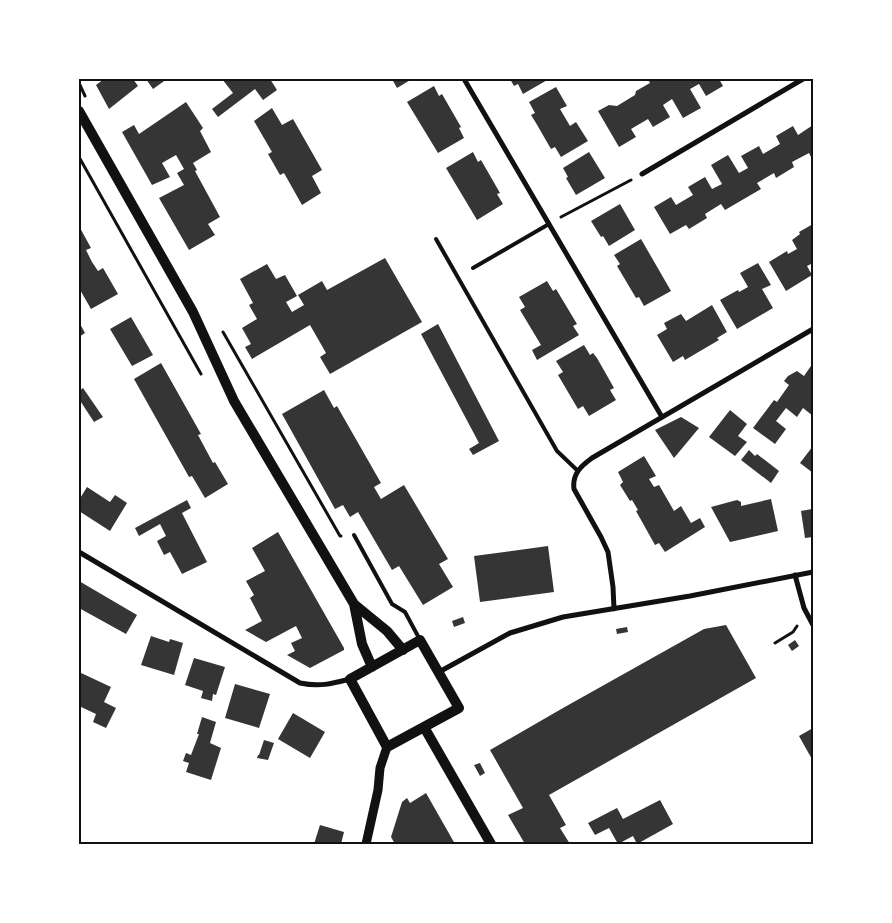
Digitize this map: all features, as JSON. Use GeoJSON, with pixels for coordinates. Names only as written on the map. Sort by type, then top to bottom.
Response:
{"type":"FeatureCollection","features":[{"type":"Feature","properties":{"kind":"main road"},"geometry":{"type":"LineString","coordinates":[[79,111],[193,312],[234,401],[330,566],[354,604],[387,631],[403,650]]}},
{"type":"Feature","properties":{"kind":"main road"},"geometry":{"type":"LineString","coordinates":[[354,604],[362,644],[372,667]]}},
{"type":"Feature","properties":{"kind":"main road"},"geometry":{"type":"LineString","coordinates":[[420,640],[458,708],[387,747],[350,679],[420,640]]}},
{"type":"Feature","properties":{"kind":"main road"},"geometry":{"type":"LineString","coordinates":[[424,727],[491,844]]}},
{"type":"Feature","properties":{"kind":"street"},"geometry":{"type":"LineString","coordinates":[[464,79],[662,417]]}},
{"type":"Feature","properties":{"kind":"street"},"geometry":{"type":"LineString","coordinates":[[642,174],[803,79]]}},
{"type":"Feature","properties":{"kind":"street"},"geometry":{"type":"LineString","coordinates":[[614,609],[608,552],[574,490],[573,484],[582,465],[813,329]]}},
{"type":"Feature","properties":{"kind":"street"},"geometry":{"type":"LineString","coordinates":[[79,552],[300,683],[314,686],[350,679]]}},
{"type":"Feature","properties":{"kind":"street"},"geometry":{"type":"LineString","coordinates":[[438,672],[510,633],[562,617],[709,593],[813,572]]}},
{"type":"Feature","properties":{"kind":"street"},"geometry":{"type":"LineString","coordinates":[[795,575],[804,608],[813,625]]}},
{"type":"Feature","properties":{"kind":"street"},"geometry":{"type":"LineString","coordinates":[[366,844],[378,790],[380,768],[387,747]]}},
{"type":"Feature","properties":{"kind":"lane"},"geometry":{"type":"LineString","coordinates":[[473,268],[549,224]]}},
{"type":"Feature","properties":{"kind":"lane"},"geometry":{"type":"LineString","coordinates":[[436,239],[557,452],[578,471]]}},
{"type":"Feature","properties":{"kind":"lane"},"geometry":{"type":"LineString","coordinates":[[354,535],[392,604],[405,612],[420,640]]}},
{"type":"Feature","properties":{"kind":"path"},"geometry":{"type":"LineString","coordinates":[[549,224],[642,174]]}},
{"type":"Feature","properties":{"kind":"path"},"geometry":{"type":"LineString","coordinates":[[775,644],[793,632],[797,626]]}},
{"type":"Feature","properties":{"kind":"building"},"geometry":{"type":"Polygon","coordinates":[[[104,79],[133,79],[138,86],[109,109],[96,85],[104,79]]]}},
{"type":"Feature","properties":{"kind":"building"},"geometry":{"type":"Polygon","coordinates":[[[146,79],[167,79],[153,89],[146,79]]]}},
{"type":"Feature","properties":{"kind":"building"},"geometry":{"type":"Polygon","coordinates":[[[222,79],[270,79],[277,90],[263,100],[255,89],[218,117],[212,109],[233,93],[222,79]]]}},
{"type":"Feature","properties":{"kind":"building"},"geometry":{"type":"Polygon","coordinates":[[[392,79],[412,79],[397,88],[392,79]]]}},
{"type":"Feature","properties":{"kind":"building"},"geometry":{"type":"Polygon","coordinates":[[[510,79],[549,79],[523,94],[518,84],[514,86],[510,79]]]}},
{"type":"Feature","properties":{"kind":"building"},"geometry":{"type":"Polygon","coordinates":[[[648,79],[719,79],[723,86],[706,96],[699,84],[690,89],[701,108],[683,118],[672,99],[663,105],[670,117],[653,127],[648,119],[631,129],[636,137],[619,147],[598,111],[609,105],[617,106],[635,95],[636,91],[650,83],[648,79]]]}},
{"type":"Feature","properties":{"kind":"building"},"geometry":{"type":"Polygon","coordinates":[[[434,86],[439,96],[442,94],[461,127],[459,128],[464,138],[438,153],[407,102],[434,86]]]}},
{"type":"Feature","properties":{"kind":"building"},"geometry":{"type":"Polygon","coordinates":[[[556,87],[567,106],[560,109],[570,126],[576,122],[588,141],[561,157],[555,147],[551,149],[531,115],[535,113],[529,102],[556,87]]]}},
{"type":"Feature","properties":{"kind":"building"},"geometry":{"type":"Polygon","coordinates":[[[186,102],[203,128],[200,131],[211,152],[193,163],[197,170],[195,171],[220,217],[208,224],[215,235],[189,250],[159,198],[184,185],[177,173],[184,169],[176,155],[162,163],[170,177],[152,185],[122,132],[134,125],[139,134],[186,102]]]}},
{"type":"Feature","properties":{"kind":"building"},"geometry":{"type":"Polygon","coordinates":[[[272,108],[282,125],[293,119],[322,170],[312,176],[321,193],[302,205],[284,173],[280,175],[268,154],[272,152],[254,121],[272,108]]]}},
{"type":"Feature","properties":{"kind":"building"},"geometry":{"type":"Polygon","coordinates":[[[813,125],[813,161],[809,153],[792,162],[794,167],[776,178],[774,173],[757,183],[761,189],[725,210],[721,204],[705,214],[707,218],[689,229],[686,225],[670,234],[654,207],[671,197],[676,205],[693,195],[688,187],[705,177],[712,189],[722,184],[711,165],[728,155],[739,173],[748,168],[741,156],[759,146],[763,154],[780,144],[776,136],[793,126],[798,135],[813,125]]]}},
{"type":"Feature","properties":{"kind":"building"},"geometry":{"type":"Polygon","coordinates":[[[473,152],[478,162],[481,160],[500,193],[497,194],[503,204],[477,220],[446,168],[473,152]]]}},
{"type":"Feature","properties":{"kind":"building"},"geometry":{"type":"Polygon","coordinates":[[[589,152],[605,178],[576,195],[566,178],[568,177],[563,168],[589,152]]]}},
{"type":"Feature","properties":{"kind":"building"},"geometry":{"type":"Polygon","coordinates":[[[620,204],[635,230],[609,246],[591,221],[620,204]]]}},
{"type":"Feature","properties":{"kind":"building"},"geometry":{"type":"Polygon","coordinates":[[[813,224],[813,263],[807,266],[812,275],[786,291],[769,262],[787,251],[788,254],[797,249],[792,240],[800,234],[799,232],[813,224]]]}},
{"type":"Feature","properties":{"kind":"building"},"geometry":{"type":"Polygon","coordinates":[[[79,226],[91,248],[86,250],[92,262],[98,271],[103,268],[118,294],[91,309],[79,288],[79,226]]]}},
{"type":"Feature","properties":{"kind":"building"},"geometry":{"type":"Polygon","coordinates":[[[641,239],[671,291],[644,306],[639,297],[636,298],[617,266],[620,264],[614,255],[641,239]]]}},
{"type":"Feature","properties":{"kind":"building"},"geometry":{"type":"Polygon","coordinates":[[[385,258],[422,322],[330,374],[320,357],[326,353],[310,325],[252,359],[245,347],[251,344],[242,328],[257,319],[249,305],[253,303],[240,279],[267,264],[276,279],[285,275],[297,296],[286,302],[292,312],[304,305],[298,295],[322,281],[327,290],[385,258]]]}},
{"type":"Feature","properties":{"kind":"building"},"geometry":{"type":"Polygon","coordinates":[[[758,263],[771,285],[762,289],[773,308],[737,329],[720,300],[748,287],[740,273],[758,263]]]}},
{"type":"Feature","properties":{"kind":"building"},"geometry":{"type":"Polygon","coordinates":[[[547,281],[553,291],[556,289],[577,324],[573,326],[579,335],[537,360],[532,350],[541,345],[520,310],[525,307],[519,297],[547,281]]]}},
{"type":"Feature","properties":{"kind":"building"},"geometry":{"type":"Polygon","coordinates":[[[712,305],[727,332],[717,338],[719,340],[685,360],[683,356],[673,362],[657,335],[667,329],[664,323],[681,314],[686,321],[712,305]]]}},
{"type":"Feature","properties":{"kind":"building"},"geometry":{"type":"Polygon","coordinates":[[[131,317],[153,355],[132,366],[110,329],[131,317]]]}},
{"type":"Feature","properties":{"kind":"building"},"geometry":{"type":"Polygon","coordinates":[[[79,322],[85,333],[79,337],[79,322]]]}},
{"type":"Feature","properties":{"kind":"building"},"geometry":{"type":"Polygon","coordinates":[[[438,324],[499,441],[473,455],[469,449],[479,443],[421,334],[438,324]]]}},
{"type":"Feature","properties":{"kind":"building"},"geometry":{"type":"Polygon","coordinates":[[[584,345],[590,355],[593,353],[597,358],[614,388],[610,390],[616,400],[589,416],[583,406],[578,409],[558,375],[563,372],[556,361],[584,345]]]}},
{"type":"Feature","properties":{"kind":"building"},"geometry":{"type":"Polygon","coordinates":[[[161,363],[201,434],[198,435],[213,463],[215,462],[228,484],[205,498],[192,476],[189,477],[134,379],[161,363]]]}},
{"type":"Feature","properties":{"kind":"building"},"geometry":{"type":"Polygon","coordinates":[[[813,363],[813,416],[803,408],[797,417],[786,408],[776,421],[786,429],[775,444],[753,428],[774,400],[777,402],[789,385],[784,381],[788,376],[797,371],[804,376],[813,363]]]}},
{"type":"Feature","properties":{"kind":"building"},"geometry":{"type":"Polygon","coordinates":[[[83,388],[103,417],[94,422],[79,399],[79,391],[83,388]]]}},
{"type":"Feature","properties":{"kind":"building"},"geometry":{"type":"Polygon","coordinates":[[[324,390],[334,408],[337,406],[381,483],[374,487],[381,499],[404,485],[448,559],[439,564],[453,587],[423,605],[399,566],[392,570],[358,512],[350,517],[343,505],[335,509],[282,414],[324,390]]]}},
{"type":"Feature","properties":{"kind":"building"},"geometry":{"type":"Polygon","coordinates":[[[730,410],[747,424],[738,436],[747,442],[735,456],[709,437],[730,410]]]}},
{"type":"Feature","properties":{"kind":"building"},"geometry":{"type":"Polygon","coordinates":[[[681,417],[699,428],[674,458],[655,430],[681,417]]]}},
{"type":"Feature","properties":{"kind":"building"},"geometry":{"type":"Polygon","coordinates":[[[813,446],[813,473],[800,463],[813,446]]]}},
{"type":"Feature","properties":{"kind":"building"},"geometry":{"type":"Polygon","coordinates":[[[749,450],[779,471],[771,483],[741,460],[749,450]]]}},
{"type":"Feature","properties":{"kind":"building"},"geometry":{"type":"Polygon","coordinates":[[[644,456],[656,476],[649,479],[654,487],[659,485],[674,511],[681,506],[691,523],[700,518],[705,527],[665,552],[659,543],[655,545],[636,511],[638,510],[620,485],[623,482],[618,472],[644,456]]]}},
{"type":"Feature","properties":{"kind":"building"},"geometry":{"type":"Polygon","coordinates":[[[87,487],[110,502],[115,495],[127,503],[110,531],[79,511],[79,500],[87,487]]]}},
{"type":"Feature","properties":{"kind":"building"},"geometry":{"type":"Polygon","coordinates":[[[771,499],[778,531],[730,542],[711,507],[737,500],[741,502],[741,506],[771,499]]]}},
{"type":"Feature","properties":{"kind":"building"},"geometry":{"type":"Polygon","coordinates":[[[187,500],[191,508],[182,513],[207,562],[182,574],[170,552],[164,555],[157,541],[166,536],[160,524],[139,536],[135,528],[187,500]]]}},
{"type":"Feature","properties":{"kind":"building"},"geometry":{"type":"Polygon","coordinates":[[[813,502],[813,537],[805,538],[801,511],[812,509],[811,503],[813,502]]]}},
{"type":"Feature","properties":{"kind":"building"},"geometry":{"type":"Polygon","coordinates":[[[278,532],[344,648],[344,650],[310,668],[287,655],[295,651],[291,643],[302,638],[296,626],[266,642],[245,630],[262,621],[250,598],[254,595],[246,581],[265,571],[252,548],[278,532]]]}},
{"type":"Feature","properties":{"kind":"building"},"geometry":{"type":"Polygon","coordinates":[[[548,546],[554,592],[480,602],[474,556],[548,546]]]}},
{"type":"Feature","properties":{"kind":"building"},"geometry":{"type":"Polygon","coordinates":[[[79,581],[137,615],[126,634],[79,608],[79,581]]]}},
{"type":"Feature","properties":{"kind":"building"},"geometry":{"type":"Polygon","coordinates":[[[463,617],[465,623],[454,627],[452,621],[463,617]]]}},
{"type":"Feature","properties":{"kind":"building"},"geometry":{"type":"Polygon","coordinates":[[[726,625],[756,678],[549,795],[566,825],[560,828],[570,844],[525,844],[508,815],[523,808],[490,750],[704,629],[726,625]]]}},
{"type":"Feature","properties":{"kind":"building"},"geometry":{"type":"Polygon","coordinates":[[[627,627],[628,632],[617,634],[616,629],[627,627]]]}},
{"type":"Feature","properties":{"kind":"building"},"geometry":{"type":"Polygon","coordinates":[[[151,636],[169,642],[170,639],[183,643],[174,675],[141,665],[151,636]]]}},
{"type":"Feature","properties":{"kind":"building"},"geometry":{"type":"Polygon","coordinates":[[[795,640],[799,646],[792,651],[788,645],[795,640]]]}},
{"type":"Feature","properties":{"kind":"building"},"geometry":{"type":"Polygon","coordinates":[[[194,658],[225,667],[216,695],[213,694],[212,701],[201,698],[203,691],[185,685],[194,658]]]}},
{"type":"Feature","properties":{"kind":"building"},"geometry":{"type":"Polygon","coordinates":[[[79,672],[111,687],[104,702],[116,708],[106,728],[93,722],[96,714],[79,706],[79,672]]]}},
{"type":"Feature","properties":{"kind":"building"},"geometry":{"type":"Polygon","coordinates":[[[235,684],[270,694],[259,728],[225,718],[235,684]]]}},
{"type":"Feature","properties":{"kind":"building"},"geometry":{"type":"Polygon","coordinates":[[[293,713],[325,732],[310,758],[278,739],[293,713]]]}},
{"type":"Feature","properties":{"kind":"building"},"geometry":{"type":"Polygon","coordinates":[[[202,717],[216,722],[210,743],[221,748],[211,780],[186,772],[189,763],[183,761],[186,753],[191,755],[199,734],[197,734],[202,717]]]}},
{"type":"Feature","properties":{"kind":"building"},"geometry":{"type":"Polygon","coordinates":[[[813,728],[813,761],[799,736],[813,728]]]}},
{"type":"Feature","properties":{"kind":"building"},"geometry":{"type":"Polygon","coordinates":[[[264,740],[274,743],[268,760],[257,758],[264,740]]]}},
{"type":"Feature","properties":{"kind":"building"},"geometry":{"type":"Polygon","coordinates":[[[480,763],[485,773],[480,776],[474,765],[480,763]]]}},
{"type":"Feature","properties":{"kind":"building"},"geometry":{"type":"Polygon","coordinates":[[[426,793],[455,844],[395,844],[391,837],[402,802],[407,798],[410,803],[426,793]]]}},
{"type":"Feature","properties":{"kind":"building"},"geometry":{"type":"Polygon","coordinates":[[[660,800],[673,824],[637,844],[633,836],[618,844],[609,828],[595,835],[588,823],[617,808],[623,819],[660,800]]]}},
{"type":"Feature","properties":{"kind":"building"},"geometry":{"type":"Polygon","coordinates":[[[320,825],[344,832],[341,844],[314,844],[320,825]]]}}]}
